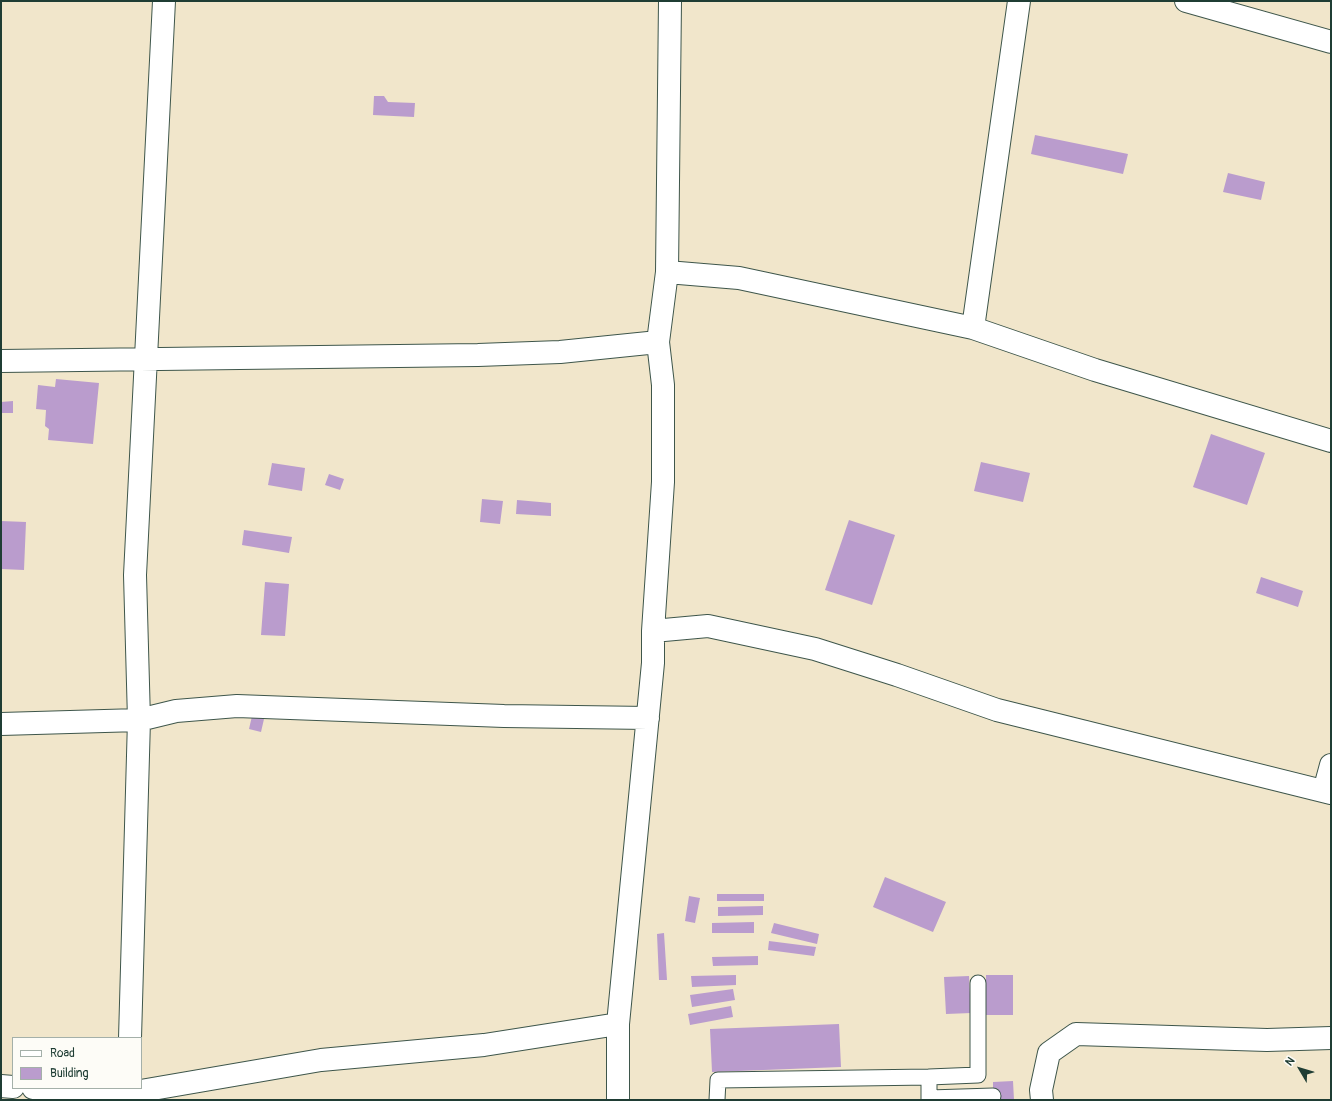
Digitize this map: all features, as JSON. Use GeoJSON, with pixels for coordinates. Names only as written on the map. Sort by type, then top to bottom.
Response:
{"type":"FeatureCollection","features":[{"type":"Feature","properties":{"kind":"street"},"geometry":{"type":"LineString","coordinates":[[130,1037],[139,720],[135,575],[164,1]]}},
{"type":"Feature","properties":{"kind":"street"},"geometry":{"type":"LineString","coordinates":[[618,1100],[618,1024],[653,663],[653,631],[663,482],[663,385],[658,342],[667,272],[670,1]]}},
{"type":"Feature","properties":{"kind":"street"},"geometry":{"type":"LineString","coordinates":[[974,328],[1019,1]]}},
{"type":"Feature","properties":{"kind":"street"},"geometry":{"type":"LineString","coordinates":[[1186,1],[1331,42]]}},
{"type":"Feature","properties":{"kind":"street"},"geometry":{"type":"LineString","coordinates":[[667,272],[739,278],[974,328],[1095,370],[1331,441]]}},
{"type":"Feature","properties":{"kind":"street"},"geometry":{"type":"LineString","coordinates":[[1,361],[493,355],[560,352],[658,342]]}},
{"type":"Feature","properties":{"kind":"street"},"geometry":{"type":"LineString","coordinates":[[653,631],[708,626],[815,649],[897,675],[997,710],[1328,792],[1331,765]]}},
{"type":"Feature","properties":{"kind":"street"},"geometry":{"type":"LineString","coordinates":[[1,724],[139,720],[176,711],[237,706],[504,716],[648,718]]}},
{"type":"Feature","properties":{"kind":"street"},"geometry":{"type":"LineString","coordinates":[[49,1089],[129,1094],[321,1060],[484,1045],[618,1024]]}},
{"type":"Feature","properties":{"kind":"street"},"geometry":{"type":"LineString","coordinates":[[1042,1100],[1041,1090],[1049,1054],[1076,1034],[1267,1040],[1331,1038]]}},
{"type":"Feature","properties":{"kind":"street"},"geometry":{"type":"LineString","coordinates":[[1,1086],[12,1087]]}},
{"type":"Feature","properties":{"kind":"lane"},"geometry":{"type":"LineString","coordinates":[[717,1100],[718,1080],[978,1075],[978,983]]}},
{"type":"Feature","properties":{"kind":"lane"},"geometry":{"type":"LineString","coordinates":[[929,1077],[929,1099],[993,1096]]}},
{"type":"Feature","properties":{"kind":"building"},"geometry":{"type":"Polygon","coordinates":[[[374,96],[384,96],[388,102],[415,103],[414,117],[373,115],[374,96]]]}},
{"type":"Feature","properties":{"kind":"building"},"geometry":{"type":"Polygon","coordinates":[[[1035,135],[1128,154],[1123,174],[1031,154],[1035,135]]]}},
{"type":"Feature","properties":{"kind":"building"},"geometry":{"type":"Polygon","coordinates":[[[1228,173],[1265,182],[1261,200],[1223,192],[1228,173]]]}},
{"type":"Feature","properties":{"kind":"building"},"geometry":{"type":"Polygon","coordinates":[[[56,379],[99,383],[93,444],[48,440],[49,429],[45,426],[46,410],[36,409],[38,385],[55,387],[56,379]]]}},
{"type":"Feature","properties":{"kind":"building"},"geometry":{"type":"Polygon","coordinates":[[[13,401],[13,413],[1,413],[1,402],[13,401]]]}},
{"type":"Feature","properties":{"kind":"building"},"geometry":{"type":"Polygon","coordinates":[[[1211,434],[1265,453],[1247,505],[1193,487],[1211,434]]]}},
{"type":"Feature","properties":{"kind":"building"},"geometry":{"type":"Polygon","coordinates":[[[981,462],[1030,473],[1023,502],[974,491],[981,462]]]}},
{"type":"Feature","properties":{"kind":"building"},"geometry":{"type":"Polygon","coordinates":[[[272,463],[305,468],[302,491],[268,485],[272,463]]]}},
{"type":"Feature","properties":{"kind":"building"},"geometry":{"type":"Polygon","coordinates":[[[329,474],[344,479],[340,490],[325,485],[329,474]]]}},
{"type":"Feature","properties":{"kind":"building"},"geometry":{"type":"Polygon","coordinates":[[[482,499],[503,501],[500,524],[480,522],[482,499]]]}},
{"type":"Feature","properties":{"kind":"building"},"geometry":{"type":"Polygon","coordinates":[[[517,500],[551,503],[551,516],[516,514],[517,500]]]}},
{"type":"Feature","properties":{"kind":"building"},"geometry":{"type":"Polygon","coordinates":[[[849,520],[895,535],[872,605],[825,590],[849,520]]]}},
{"type":"Feature","properties":{"kind":"building"},"geometry":{"type":"Polygon","coordinates":[[[1,521],[26,522],[24,570],[1,569],[1,521]]]}},
{"type":"Feature","properties":{"kind":"building"},"geometry":{"type":"Polygon","coordinates":[[[244,530],[292,537],[289,553],[242,545],[244,530]]]}},
{"type":"Feature","properties":{"kind":"building"},"geometry":{"type":"Polygon","coordinates":[[[1261,577],[1303,591],[1298,607],[1256,593],[1261,577]]]}},
{"type":"Feature","properties":{"kind":"building"},"geometry":{"type":"Polygon","coordinates":[[[265,582],[289,584],[285,636],[261,635],[265,582]]]}},
{"type":"Feature","properties":{"kind":"building"},"geometry":{"type":"Polygon","coordinates":[[[252,716],[264,719],[261,732],[249,729],[252,716]]]}},
{"type":"Feature","properties":{"kind":"building"},"geometry":{"type":"Polygon","coordinates":[[[885,877],[946,902],[933,932],[873,907],[885,877]]]}},
{"type":"Feature","properties":{"kind":"building"},"geometry":{"type":"Polygon","coordinates":[[[717,894],[764,894],[764,901],[717,901],[717,894]]]}},
{"type":"Feature","properties":{"kind":"building"},"geometry":{"type":"Polygon","coordinates":[[[689,896],[700,898],[695,923],[685,921],[689,896]]]}},
{"type":"Feature","properties":{"kind":"building"},"geometry":{"type":"Polygon","coordinates":[[[763,906],[763,915],[718,916],[718,907],[763,906]]]}},
{"type":"Feature","properties":{"kind":"building"},"geometry":{"type":"Polygon","coordinates":[[[754,922],[754,933],[712,933],[712,923],[754,922]]]}},
{"type":"Feature","properties":{"kind":"building"},"geometry":{"type":"Polygon","coordinates":[[[774,923],[819,934],[817,944],[771,933],[774,923]]]}},
{"type":"Feature","properties":{"kind":"building"},"geometry":{"type":"Polygon","coordinates":[[[664,933],[667,980],[659,980],[657,934],[664,933]]]}},
{"type":"Feature","properties":{"kind":"building"},"geometry":{"type":"Polygon","coordinates":[[[769,941],[816,947],[814,956],[768,950],[769,941]]]}},
{"type":"Feature","properties":{"kind":"building"},"geometry":{"type":"Polygon","coordinates":[[[758,956],[758,965],[713,966],[712,957],[758,956]]]}},
{"type":"Feature","properties":{"kind":"building"},"geometry":{"type":"Polygon","coordinates":[[[736,975],[736,985],[692,987],[691,976],[736,975]]]}},
{"type":"Feature","properties":{"kind":"building"},"geometry":{"type":"Polygon","coordinates":[[[986,975],[1013,975],[1013,1015],[986,1015],[986,975]]]}},
{"type":"Feature","properties":{"kind":"building"},"geometry":{"type":"Polygon","coordinates":[[[969,976],[971,1013],[946,1014],[944,977],[969,976]]]}},
{"type":"Feature","properties":{"kind":"building"},"geometry":{"type":"Polygon","coordinates":[[[733,989],[735,1000],[692,1007],[690,995],[733,989]]]}},
{"type":"Feature","properties":{"kind":"building"},"geometry":{"type":"Polygon","coordinates":[[[731,1006],[733,1017],[690,1025],[688,1014],[731,1006]]]}},
{"type":"Feature","properties":{"kind":"building"},"geometry":{"type":"Polygon","coordinates":[[[839,1024],[841,1067],[712,1072],[710,1029],[839,1024]]]}},
{"type":"Feature","properties":{"kind":"building"},"geometry":{"type":"Polygon","coordinates":[[[1013,1081],[1014,1100],[993,1100],[993,1082],[1013,1081]]]}}]}
